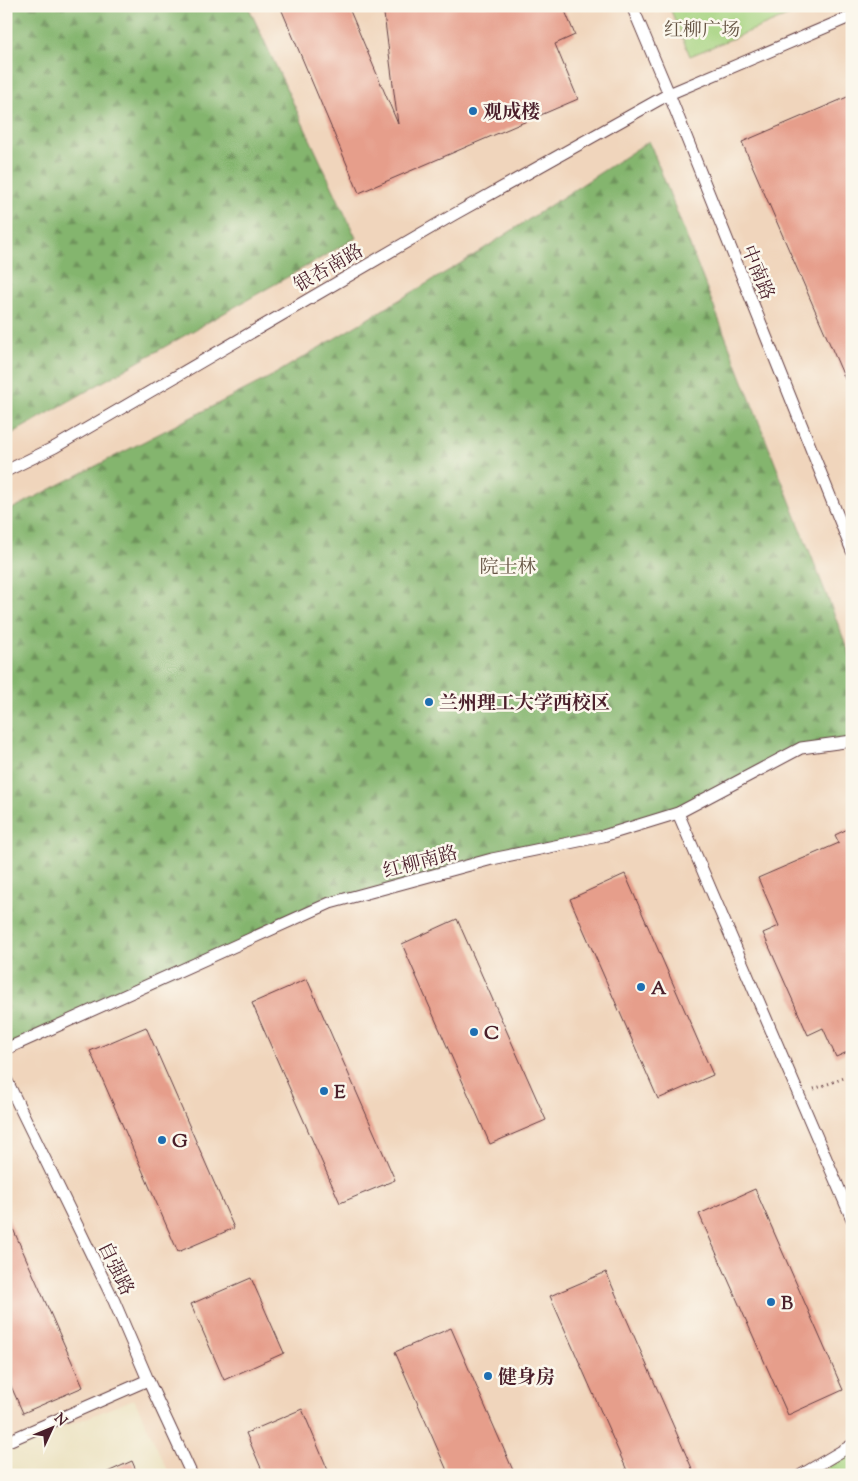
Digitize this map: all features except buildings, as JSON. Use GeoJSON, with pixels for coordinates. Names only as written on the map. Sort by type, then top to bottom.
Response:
{"type":"FeatureCollection","features":[{"type":"Feature","properties":{"kind":"lane","name":"中南路"},"geometry":{"type":"LineString","coordinates":[[632,6],[852,551]]}},
{"type":"Feature","properties":{"kind":"lane","name":"银杏南路"},"geometry":{"type":"LineString","coordinates":[[6,471],[54,447],[453,215],[669,94],[852,16]]}},
{"type":"Feature","properties":{"kind":"lane","name":"红柳南路"},"geometry":{"type":"LineString","coordinates":[[6,1049],[330,903],[492,859],[602,836],[678,813],[802,748],[852,741]]}},
{"type":"Feature","properties":{"kind":"lane"},"geometry":{"type":"LineString","coordinates":[[678,813],[852,1220]]}},
{"type":"Feature","properties":{"kind":"lane","name":"自强路"},"geometry":{"type":"LineString","coordinates":[[6,1079],[114,1301],[192,1475]]}},
{"type":"Feature","properties":{"kind":"lane"},"geometry":{"type":"LineString","coordinates":[[6,1442],[148,1380]]}},
{"type":"Feature","properties":{"kind":"lane"},"geometry":{"type":"LineString","coordinates":[[801,1475],[852,1445]]}},
{"type":"Feature","properties":{"kind":"path"},"geometry":{"type":"LineString","coordinates":[[797,1095],[852,1075]]}},
{"type":"Feature","properties":{"kind":"shaded area","name":"兰州理工大学西校区"},"geometry":{"type":"Polygon","coordinates":[[[6,6],[852,6],[852,1475],[170,1475],[134,1399],[6,1450],[6,6]]]}},
{"type":"Feature","properties":{"kind":"green space"},"geometry":{"type":"Polygon","coordinates":[[[6,6],[248,6],[356,238],[6,437],[6,6]]]}},
{"type":"Feature","properties":{"kind":"green space","name":"红柳广场"},"geometry":{"type":"Polygon","coordinates":[[[669,6],[811,6],[690,56],[669,6]]]}},
{"type":"Feature","properties":{"kind":"green space","name":"院士林"},"geometry":{"type":"Polygon","coordinates":[[[649,141],[852,660],[852,741],[801,748],[678,813],[341,898],[6,1049],[6,512],[270,377],[468,259],[649,141]]]}},
{"type":"Feature","properties":{"kind":"green space"},"geometry":{"type":"Polygon","coordinates":[[[852,1450],[852,1475],[817,1475],[852,1450]]]}},
{"type":"Feature","properties":{"kind":"place","name":"观成楼"},"geometry":{"type":"Point","coordinates":[473,111]}},
{"type":"Feature","properties":{"kind":"place","name":"兰州理工大学西校区"},"geometry":{"type":"Point","coordinates":[429,702]}},
{"type":"Feature","properties":{"kind":"place","name":"A"},"geometry":{"type":"Point","coordinates":[641,987]}},
{"type":"Feature","properties":{"kind":"place","name":"C"},"geometry":{"type":"Point","coordinates":[474,1032]}},
{"type":"Feature","properties":{"kind":"place","name":"E"},"geometry":{"type":"Point","coordinates":[324,1091]}},
{"type":"Feature","properties":{"kind":"place","name":"G"},"geometry":{"type":"Point","coordinates":[162,1140]}},
{"type":"Feature","properties":{"kind":"place","name":"B"},"geometry":{"type":"Point","coordinates":[771,1302]}},
{"type":"Feature","properties":{"kind":"place","name":"健身房"},"geometry":{"type":"Point","coordinates":[488,1376]}}]}
